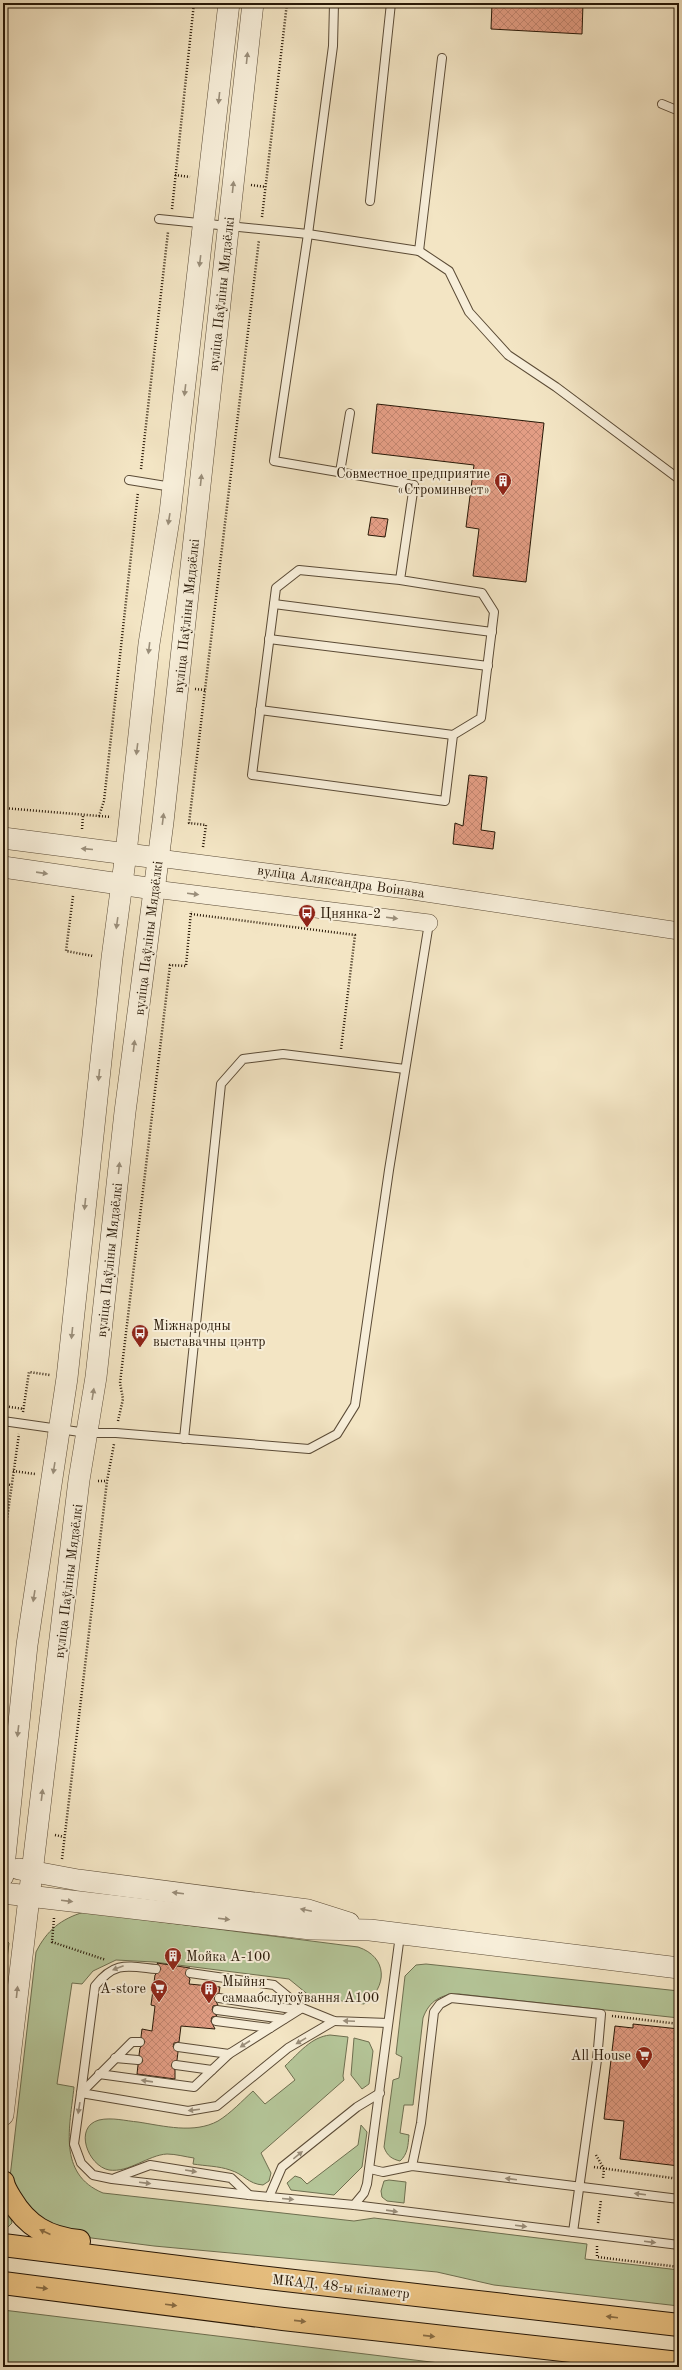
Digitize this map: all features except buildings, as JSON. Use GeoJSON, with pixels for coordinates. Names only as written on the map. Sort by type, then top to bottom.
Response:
{"type":"FeatureCollection","features":[{"type":"Feature","properties":{"kind":"highway"},"geometry":{"type":"LineString","coordinates":[[3,2182],[14,2204],[27,2221],[42,2232],[61,2239],[222,2259],[259,2277]]}},
{"type":"Feature","properties":{"kind":"highway","name":"МКАД, 48-ы кіламетр"},"geometry":{"type":"LineString","coordinates":[[3,2245],[259,2277],[679,2325]]}},
{"type":"Feature","properties":{"kind":"highway"},"geometry":{"type":"LineString","coordinates":[[3,2283],[283,2319],[679,2363]]}},
{"type":"Feature","properties":{"kind":"street","name":"вуліца Паўліны Мядзёлкі"},"geometry":{"type":"LineString","coordinates":[[4,1871],[27,1645],[60,1429],[112,958],[126,852],[149,644],[173,487],[230,3]]}},
{"type":"Feature","properties":{"kind":"street","name":"вуліца Паўліны Мядзёлкі"},"geometry":{"type":"LineString","coordinates":[[3,2114],[79,1480],[96,1377],[144,962],[158,858],[253,3]]}},
{"type":"Feature","properties":{"kind":"street","name":"вуліца Аляксандра Воінава"},"geometry":{"type":"LineString","coordinates":[[3,838],[126,852],[158,858],[202,862],[406,890],[679,931]]}},
{"type":"Feature","properties":{"kind":"street","name":"вуліца Аляксандра Воінава"},"geometry":{"type":"LineString","coordinates":[[3,867],[154,889],[429,923]]}},
{"type":"Feature","properties":{"kind":"street"},"geometry":{"type":"LineString","coordinates":[[4,1871],[33,1872],[60,1877],[308,1910],[370,1930]]}},
{"type":"Feature","properties":{"kind":"street"},"geometry":{"type":"LineString","coordinates":[[3,1892],[311,1929],[370,1930],[679,1968]]}},
{"type":"Feature","properties":{"kind":"lane"},"geometry":{"type":"LineString","coordinates":[[334,3],[332,46],[308,234],[274,461],[414,485],[400,580]]}},
{"type":"Feature","properties":{"kind":"lane"},"geometry":{"type":"LineString","coordinates":[[370,201],[391,3]]}},
{"type":"Feature","properties":{"kind":"lane"},"geometry":{"type":"LineString","coordinates":[[419,251],[442,58]]}},
{"type":"Feature","properties":{"kind":"lane"},"geometry":{"type":"LineString","coordinates":[[662,104],[679,111]]}},
{"type":"Feature","properties":{"kind":"lane"},"geometry":{"type":"LineString","coordinates":[[159,218],[308,234],[419,251],[449,271],[468,312],[508,355],[556,387],[679,479]]}},
{"type":"Feature","properties":{"kind":"lane"},"geometry":{"type":"LineString","coordinates":[[340,472],[350,413]]}},
{"type":"Feature","properties":{"kind":"lane"},"geometry":{"type":"LineString","coordinates":[[129,480],[173,487]]}},
{"type":"Feature","properties":{"kind":"lane"},"geometry":{"type":"LineString","coordinates":[[260,710],[453,735],[481,718],[494,612],[482,593],[400,580],[299,570],[276,588],[269,639],[260,710],[252,775],[445,801],[453,735]]}},
{"type":"Feature","properties":{"kind":"lane"},"geometry":{"type":"LineString","coordinates":[[274,604],[492,632]]}},
{"type":"Feature","properties":{"kind":"lane"},"geometry":{"type":"LineString","coordinates":[[269,639],[488,666]]}},
{"type":"Feature","properties":{"kind":"lane"},"geometry":{"type":"LineString","coordinates":[[3,1421],[87,1433],[116,1432],[309,1449],[337,1434],[355,1405],[405,1069],[429,923]]}},
{"type":"Feature","properties":{"kind":"lane"},"geometry":{"type":"LineString","coordinates":[[184,1439],[221,1084],[243,1059],[283,1054],[405,1069]]}},
{"type":"Feature","properties":{"kind":"lane"},"geometry":{"type":"LineString","coordinates":[[354,2205],[364,2193],[370,2169],[400,1934]]}},
{"type":"Feature","properties":{"kind":"lane"},"geometry":{"type":"LineString","coordinates":[[156,1969],[121,1966],[104,1975],[95,1986],[74,2144],[81,2163],[93,2175],[112,2179],[249,2196],[354,2205],[679,2245]]}},
{"type":"Feature","properties":{"kind":"lane"},"geometry":{"type":"LineString","coordinates":[[190,1973],[274,1985],[300,2009]]}},
{"type":"Feature","properties":{"kind":"lane"},"geometry":{"type":"LineString","coordinates":[[218,1998],[300,2009],[334,2021],[388,2023]]}},
{"type":"Feature","properties":{"kind":"lane"},"geometry":{"type":"LineString","coordinates":[[412,2166],[420,2123],[434,2012],[440,2004],[450,1998],[600,2014],[583,2166],[573,2232]]}},
{"type":"Feature","properties":{"kind":"lane"},"geometry":{"type":"LineString","coordinates":[[100,2074],[194,2087],[229,2054],[300,2009]]}},
{"type":"Feature","properties":{"kind":"lane"},"geometry":{"type":"LineString","coordinates":[[217,2010],[284,2019]]}},
{"type":"Feature","properties":{"kind":"lane"},"geometry":{"type":"LineString","coordinates":[[216,2021],[270,2028]]}},
{"type":"Feature","properties":{"kind":"lane"},"geometry":{"type":"LineString","coordinates":[[81,2093],[188,2111],[217,2106],[288,2048],[334,2021]]}},
{"type":"Feature","properties":{"kind":"lane"},"geometry":{"type":"LineString","coordinates":[[81,2093],[132,2042],[140,2042]]}},
{"type":"Feature","properties":{"kind":"lane"},"geometry":{"type":"LineString","coordinates":[[178,2047],[229,2054]]}},
{"type":"Feature","properties":{"kind":"lane"},"geometry":{"type":"LineString","coordinates":[[115,2058],[138,2060]]}},
{"type":"Feature","properties":{"kind":"lane"},"geometry":{"type":"LineString","coordinates":[[176,2065],[212,2070]]}},
{"type":"Feature","properties":{"kind":"lane"},"geometry":{"type":"LineString","coordinates":[[269,2197],[282,2167],[357,2108],[380,2093]]}},
{"type":"Feature","properties":{"kind":"lane"},"geometry":{"type":"LineString","coordinates":[[112,2179],[150,2165],[231,2178],[249,2196]]}},
{"type":"Feature","properties":{"kind":"lane"},"geometry":{"type":"LineString","coordinates":[[370,2169],[383,2172],[412,2166],[579,2188],[679,2199]]}},
{"type":"Feature","properties":{"kind":"path"},"geometry":{"type":"LineString","coordinates":[[3,808],[99,816],[104,801],[167,236],[171,220],[194,3]]}},
{"type":"Feature","properties":{"kind":"path"},"geometry":{"type":"LineString","coordinates":[[202,862],[206,825],[189,823],[287,3]]}},
{"type":"Feature","properties":{"kind":"path"},"geometry":{"type":"LineString","coordinates":[[74,893],[66,951],[112,958]]}},
{"type":"Feature","properties":{"kind":"path"},"geometry":{"type":"LineString","coordinates":[[144,962],[186,966],[193,894]]}},
{"type":"Feature","properties":{"kind":"path"},"geometry":{"type":"LineString","coordinates":[[191,914],[355,936],[340,1061]]}},
{"type":"Feature","properties":{"kind":"path"},"geometry":{"type":"LineString","coordinates":[[60,1877],[107,1481],[123,1399],[120,1383],[170,965]]}},
{"type":"Feature","properties":{"kind":"path"},"geometry":{"type":"LineString","coordinates":[[3,1406],[24,1409]]}},
{"type":"Feature","properties":{"kind":"path"},"geometry":{"type":"LineString","coordinates":[[3,1484],[11,1485]]}},
{"type":"Feature","properties":{"kind":"path"},"geometry":{"type":"LineString","coordinates":[[57,1899],[52,1942],[121,1966]]}},
{"type":"Feature","properties":{"kind":"path"},"geometry":{"type":"LineString","coordinates":[[611,2016],[679,2024]]}},
{"type":"Feature","properties":{"kind":"path"},"geometry":{"type":"LineString","coordinates":[[583,2166],[679,2179]]}},
{"type":"Feature","properties":{"kind":"path"},"geometry":{"type":"LineString","coordinates":[[604,2169],[596,2235],[597,2257],[679,2267]]}},
{"type":"Feature","properties":{"kind":"green space"},"geometry":{"type":"Polygon","coordinates":[[[84,1912],[358,1947],[368,1952],[375,1958],[381,1973],[381,1981],[377,1989],[372,1997],[364,2004],[311,1997],[289,1979],[154,1962],[116,1960],[93,1971],[82,1984],[72,1983],[57,2084],[74,2087],[70,2117],[70,2148],[78,2174],[88,2185],[103,2193],[354,2221],[374,2218],[587,2244],[585,2259],[679,2270],[679,2306],[494,2285],[437,2272],[154,2246],[76,2236],[27,2213],[10,2177],[36,1952],[45,1937],[56,1926],[68,1918],[84,1912]]]}},
{"type":"Feature","properties":{"kind":"green space"},"geometry":{"type":"Polygon","coordinates":[[[6,1940],[9,1943],[3,1991],[6,1940]]]}},
{"type":"Feature","properties":{"kind":"green space"},"geometry":{"type":"Polygon","coordinates":[[[426,1964],[679,1991],[679,2018],[459,1994],[441,1997],[432,2003],[423,2018],[413,2105],[404,2105],[400,2133],[409,2135],[408,2146],[405,2155],[400,2161],[390,2157],[384,2147],[393,2080],[399,2078],[402,2057],[396,2054],[405,1976],[416,1965],[426,1964]]]}},
{"type":"Feature","properties":{"kind":"green space"},"geometry":{"type":"Polygon","coordinates":[[[330,2035],[348,2037],[343,2076],[344,2080],[261,2153],[271,2173],[269,2181],[263,2185],[253,2183],[235,2172],[226,2169],[193,2164],[194,2158],[167,2154],[153,2157],[124,2169],[109,2170],[101,2167],[95,2161],[86,2146],[85,2138],[87,2130],[91,2124],[99,2120],[109,2119],[168,2127],[189,2128],[209,2125],[218,2121],[232,2111],[253,2091],[265,2104],[295,2080],[285,2066],[311,2042],[323,2036],[330,2035]]]}},
{"type":"Feature","properties":{"kind":"green space"},"geometry":{"type":"Polygon","coordinates":[[[354,2038],[369,2042],[373,2051],[369,2084],[362,2089],[351,2075],[354,2038]]]}},
{"type":"Feature","properties":{"kind":"green space"},"geometry":{"type":"Polygon","coordinates":[[[361,2125],[367,2132],[362,2167],[334,2195],[291,2190],[287,2183],[295,2176],[301,2178],[307,2184],[358,2145],[361,2125]]]}},
{"type":"Feature","properties":{"kind":"green space"},"geometry":{"type":"Polygon","coordinates":[[[389,2180],[406,2182],[404,2203],[387,2201],[382,2197],[381,2191],[384,2181],[389,2180]]]}},
{"type":"Feature","properties":{"kind":"green space"},"geometry":{"type":"Polygon","coordinates":[[[3,2203],[10,2215],[12,2223],[7,2228],[3,2227],[3,2203]]]}},
{"type":"Feature","properties":{"kind":"green space"},"geometry":{"type":"Polygon","coordinates":[[[3,2310],[472,2367],[3,2367],[3,2310]]]}},
{"type":"Feature","properties":{"kind":"place","name":"Совместное предприятие «Строминвест»"},"geometry":{"type":"Point","coordinates":[503,496]}},
{"type":"Feature","properties":{"kind":"place","name":"Цнянка-2"},"geometry":{"type":"Point","coordinates":[307,928]}},
{"type":"Feature","properties":{"kind":"place","name":"Міжнародны выставачны цэнтр"},"geometry":{"type":"Point","coordinates":[140,1348]}},
{"type":"Feature","properties":{"kind":"place","name":"Мойка A-100"},"geometry":{"type":"Point","coordinates":[173,1971]}},
{"type":"Feature","properties":{"kind":"place","name":"А-store"},"geometry":{"type":"Point","coordinates":[159,2003]}},
{"type":"Feature","properties":{"kind":"place","name":"Мыйня самаабслугоўвання A100"},"geometry":{"type":"Point","coordinates":[209,2004]}},
{"type":"Feature","properties":{"kind":"place","name":"All House"},"geometry":{"type":"Point","coordinates":[644,2070]}}]}
